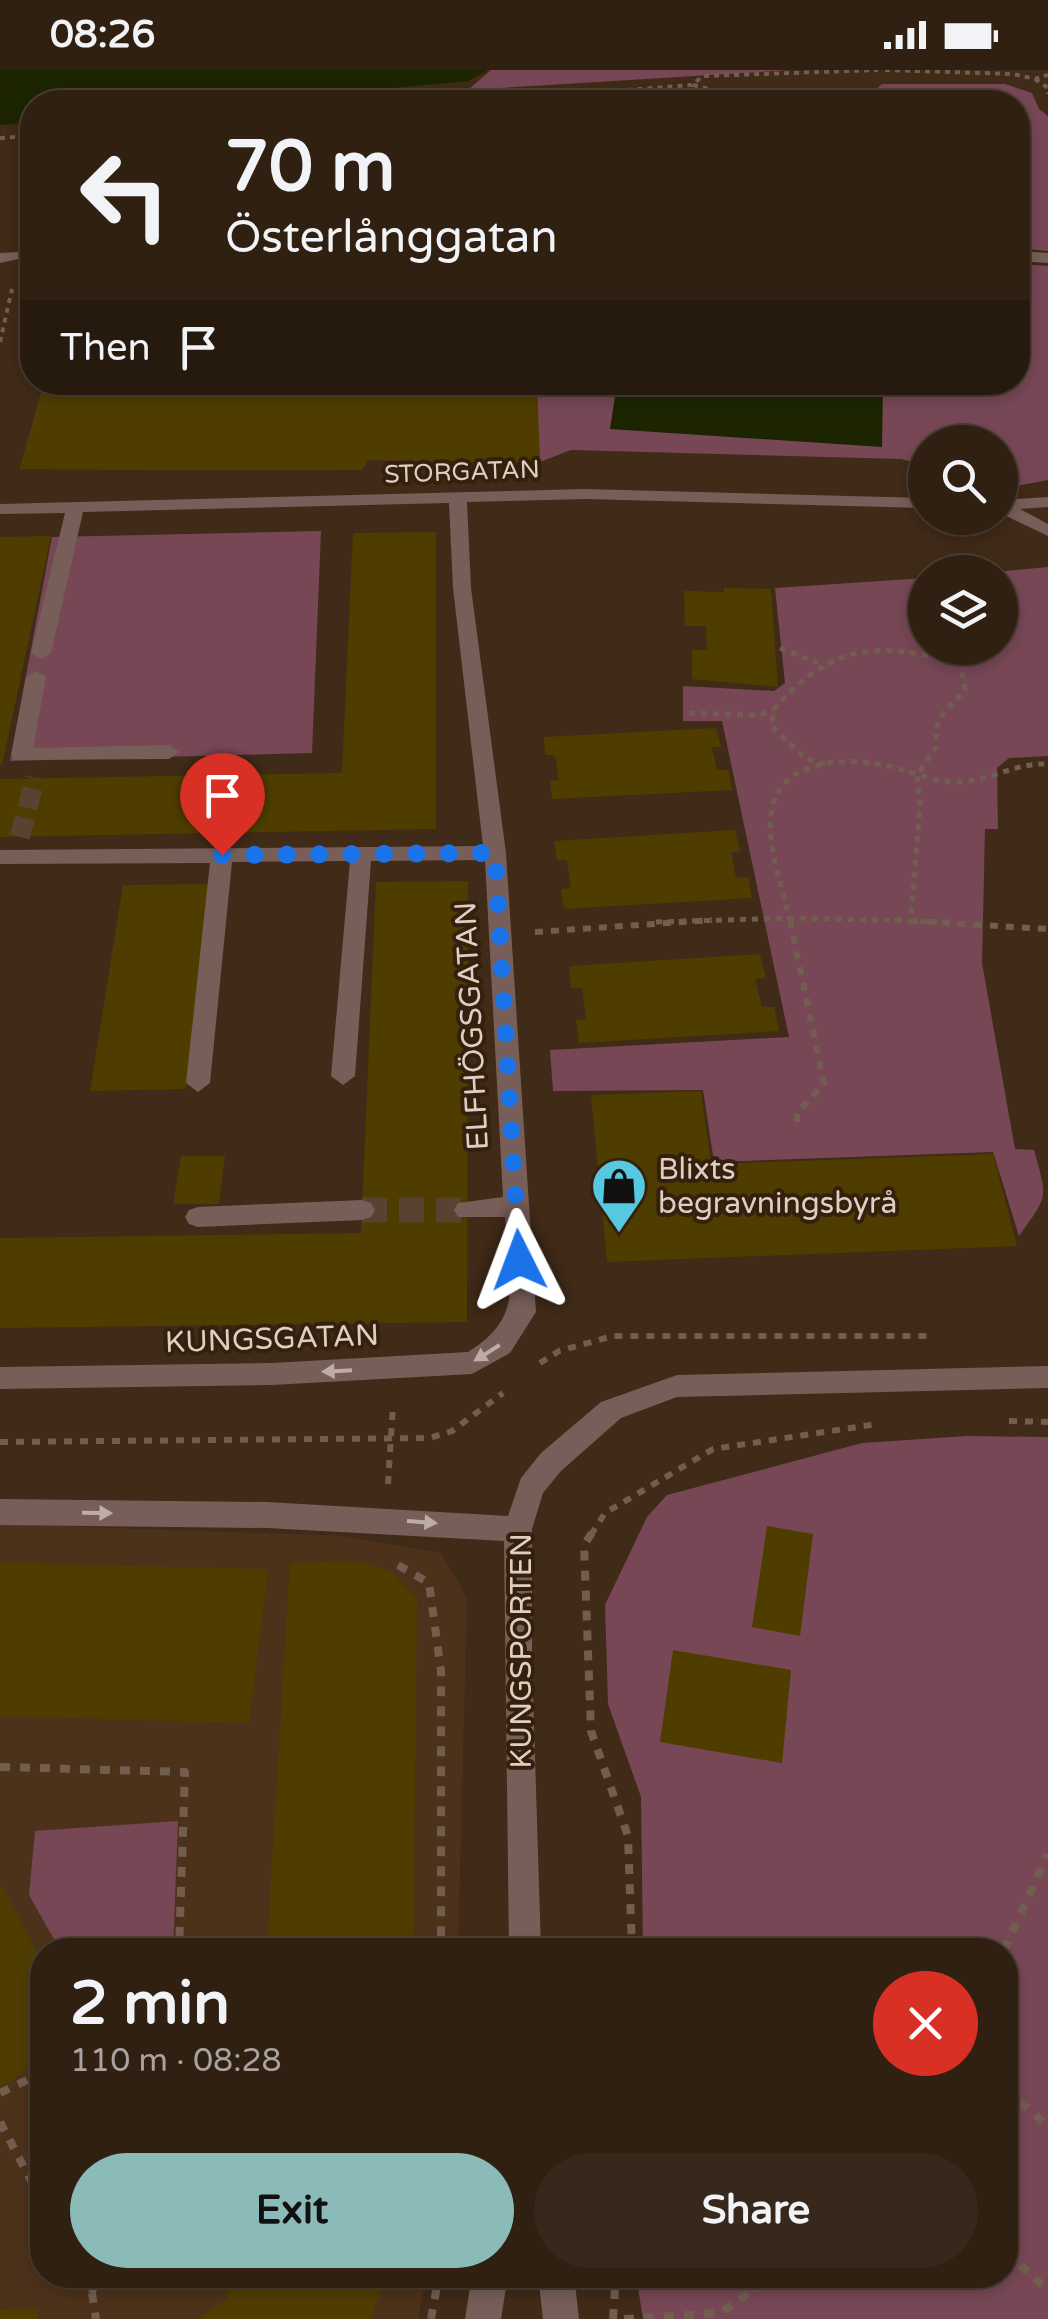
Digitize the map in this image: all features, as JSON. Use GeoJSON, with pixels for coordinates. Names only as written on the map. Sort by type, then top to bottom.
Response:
{"type":"FeatureCollection","features":[{"type":"Feature","properties":{"kind":"street"},"geometry":{"type":"LineString","coordinates":[[0,258],[18,258]]}},
{"type":"Feature","properties":{"kind":"street","name":"STORGATAN"},"geometry":{"type":"LineString","coordinates":[[0,509],[586,494],[908,503]]}},
{"type":"Feature","properties":{"kind":"street","name":"ELFHÖGSGATAN"},"geometry":{"type":"LineString","coordinates":[[458,497],[462,588],[495,853],[523,1312]]}},
{"type":"Feature","properties":{"kind":"street"},"geometry":{"type":"LineString","coordinates":[[1018,504],[1048,502]]}},
{"type":"Feature","properties":{"kind":"street"},"geometry":{"type":"LineString","coordinates":[[41,653],[74,508]]}},
{"type":"Feature","properties":{"kind":"street"},"geometry":{"type":"LineString","coordinates":[[1018,515],[1048,531]]}},
{"type":"Feature","properties":{"kind":"street"},"geometry":{"type":"LineString","coordinates":[[36,678],[21,755],[170,752]]}},
{"type":"Feature","properties":{"kind":"street"},"geometry":{"type":"LineString","coordinates":[[34,778],[40,754]]}},
{"type":"Feature","properties":{"kind":"street"},"geometry":{"type":"LineString","coordinates":[[12,850],[222,855],[495,853]]}},
{"type":"Feature","properties":{"kind":"street"},"geometry":{"type":"LineString","coordinates":[[344,1076],[361,854]]}},
{"type":"Feature","properties":{"kind":"street"},"geometry":{"type":"LineString","coordinates":[[198,1082],[222,855]]}},
{"type":"Feature","properties":{"kind":"street"},"geometry":{"type":"LineString","coordinates":[[466,1210],[516,1206]]}},
{"type":"Feature","properties":{"kind":"street"},"geometry":{"type":"LineString","coordinates":[[198,1217],[362,1210]]}},
{"type":"Feature","properties":{"kind":"street","name":"KUNGSGATAN"},"geometry":{"type":"LineString","coordinates":[[0,1378],[272,1374],[472,1363],[501,1344],[523,1312]]}},
{"type":"Feature","properties":{"kind":"street","name":"KUNGSPORTEN"},"geometry":{"type":"LineString","coordinates":[[526,1938],[518,1529],[531,1488],[580,1433],[610,1410],[677,1386],[1048,1377]]}},
{"type":"Feature","properties":{"kind":"street"},"geometry":{"type":"LineString","coordinates":[[0,1512],[387,1520],[518,1529]]}},
{"type":"Feature","properties":{"kind":"street"},"geometry":{"type":"LineString","coordinates":[[484,2319],[488,2288]]}},
{"type":"Feature","properties":{"kind":"street"},"geometry":{"type":"LineString","coordinates":[[557,2288],[561,2319]]}},
{"type":"Feature","properties":{"kind":"path"},"geometry":{"type":"LineString","coordinates":[[692,85],[703,76],[882,70],[1013,74],[1035,79],[1048,88],[1048,94]]}},
{"type":"Feature","properties":{"kind":"path"},"geometry":{"type":"LineString","coordinates":[[1035,79],[1048,75]]}},
{"type":"Feature","properties":{"kind":"path"},"geometry":{"type":"LineString","coordinates":[[626,90],[692,85],[711,90]]}},
{"type":"Feature","properties":{"kind":"path"},"geometry":{"type":"LineString","coordinates":[[0,342],[18,258]]}},
{"type":"Feature","properties":{"kind":"path"},"geometry":{"type":"LineString","coordinates":[[780,648],[818,663],[895,648],[961,665],[965,690],[944,713],[936,729],[936,747],[917,776],[920,804],[911,917]]}},
{"type":"Feature","properties":{"kind":"path"},"geometry":{"type":"LineString","coordinates":[[689,713],[760,715],[773,710],[818,663]]}},
{"type":"Feature","properties":{"kind":"path"},"geometry":{"type":"LineString","coordinates":[[773,710],[772,727],[786,743],[806,759],[827,764],[882,765],[917,776],[965,783],[1007,766],[1048,764]]}},
{"type":"Feature","properties":{"kind":"path"},"geometry":{"type":"LineString","coordinates":[[797,1130],[797,1113],[824,1084],[769,806],[796,772],[827,764]]}},
{"type":"Feature","properties":{"kind":"path"},"geometry":{"type":"LineString","coordinates":[[499,936],[789,914],[911,917],[1048,929]]}},
{"type":"Feature","properties":{"kind":"path"},"geometry":{"type":"LineString","coordinates":[[398,1367],[389,1441],[387,1520],[372,1557],[398,1565],[429,1583],[441,1672],[441,1938]]}},
{"type":"Feature","properties":{"kind":"path"},"geometry":{"type":"LineString","coordinates":[[991,1421],[1048,1422]]}},
{"type":"Feature","properties":{"kind":"path"},"geometry":{"type":"LineString","coordinates":[[632,1938],[628,1836],[591,1731],[584,1544],[605,1514],[713,1449],[896,1422]]}},
{"type":"Feature","properties":{"kind":"path"},"geometry":{"type":"LineString","coordinates":[[0,1442],[389,1441]]}},
{"type":"Feature","properties":{"kind":"path"},"geometry":{"type":"LineString","coordinates":[[0,1767],[185,1772],[179,1938]]}},
{"type":"Feature","properties":{"kind":"path"},"geometry":{"type":"LineString","coordinates":[[1010,1938],[1048,1854]]}},
{"type":"Feature","properties":{"kind":"path"},"geometry":{"type":"LineString","coordinates":[[0,2092],[30,2078]]}},
{"type":"Feature","properties":{"kind":"path"},"geometry":{"type":"LineString","coordinates":[[1018,2101],[1048,2126]]}},
{"type":"Feature","properties":{"kind":"path"},"geometry":{"type":"LineString","coordinates":[[0,2122],[30,2178]]}},
{"type":"Feature","properties":{"kind":"path"},"geometry":{"type":"LineString","coordinates":[[1018,2263],[1048,2290]]}},
{"type":"Feature","properties":{"kind":"path"},"geometry":{"type":"LineString","coordinates":[[90,2288],[96,2319]]}},
{"type":"Feature","properties":{"kind":"path"},"geometry":{"type":"LineString","coordinates":[[92,2292],[93,2288]]}},
{"type":"Feature","properties":{"kind":"path"},"geometry":{"type":"LineString","coordinates":[[431,2319],[437,2288]]}},
{"type":"Feature","properties":{"kind":"path"},"geometry":{"type":"LineString","coordinates":[[612,2319],[615,2288]]}},
{"type":"Feature","properties":{"kind":"path"},"geometry":{"type":"LineString","coordinates":[[624,2319],[719,2316],[757,2288]]}},
{"type":"Feature","properties":{"kind":"shaded area"},"geometry":{"type":"Polygon","coordinates":[[[0,70],[488,70],[468,81],[373,90],[20,90],[20,124],[0,125],[0,70]]]}},
{"type":"Feature","properties":{"kind":"shaded area"},"geometry":{"type":"Polygon","coordinates":[[[491,70],[791,70],[468,90],[491,70]]]}},
{"type":"Feature","properties":{"kind":"shaded area"},"geometry":{"type":"Polygon","coordinates":[[[882,84],[1005,84],[1023,90],[875,90],[882,84]]]}},
{"type":"Feature","properties":{"kind":"shaded area"},"geometry":{"type":"Polygon","coordinates":[[[1030,92],[1048,116],[1048,251],[1030,249],[1030,92]]]}},
{"type":"Feature","properties":{"kind":"shaded area"},"geometry":{"type":"Polygon","coordinates":[[[1030,265],[1048,266],[1048,480],[1018,486],[1018,425],[908,425],[908,461],[571,450],[540,462],[368,460],[361,470],[20,469],[41,395],[1030,395],[1030,265]]]}},
{"type":"Feature","properties":{"kind":"shaded area"},"geometry":{"type":"Polygon","coordinates":[[[615,395],[883,395],[882,447],[610,429],[615,395]]]}},
{"type":"Feature","properties":{"kind":"shaded area"},"geometry":{"type":"Polygon","coordinates":[[[321,531],[312,753],[10,761],[52,537],[321,531]]]}},
{"type":"Feature","properties":{"kind":"shaded area"},"geometry":{"type":"Polygon","coordinates":[[[1048,567],[1048,756],[1009,758],[997,768],[998,829],[985,829],[982,963],[1015,1149],[1034,1150],[1042,1179],[1040,1204],[1019,1236],[993,1152],[714,1162],[703,1090],[553,1091],[550,1050],[789,1037],[722,721],[683,721],[683,686],[774,691],[785,683],[775,588],[908,579],[908,665],[1018,665],[1018,570],[1048,567]]]}},
{"type":"Feature","properties":{"kind":"shaded area"},"geometry":{"type":"Polygon","coordinates":[[[966,1436],[1048,1437],[1048,2319],[643,2319],[638,2288],[1018,2288],[1018,1938],[643,1938],[641,1797],[608,1704],[605,1605],[647,1517],[667,1495],[862,1443],[966,1436]]]}},
{"type":"Feature","properties":{"kind":"shaded area"},"geometry":{"type":"Polygon","coordinates":[[[0,1524],[344,1536],[441,1553],[467,1598],[458,1938],[30,1938],[30,2288],[424,2288],[418,2319],[0,2319],[0,1524]]]}},
{"type":"Feature","properties":{"kind":"shaded area"},"geometry":{"type":"Polygon","coordinates":[[[178,1821],[173,1938],[53,1938],[29,1895],[35,1831],[178,1821]]]}},
{"type":"Feature","properties":{"kind":"building"},"geometry":{"type":"Polygon","coordinates":[[[40,395],[537,395],[540,462],[368,460],[361,470],[20,469],[40,395]]]}},
{"type":"Feature","properties":{"kind":"building"},"geometry":{"type":"Polygon","coordinates":[[[436,532],[436,829],[0,837],[0,779],[342,773],[353,533],[436,532]]]}},
{"type":"Feature","properties":{"kind":"building"},"geometry":{"type":"Polygon","coordinates":[[[51,536],[2,765],[0,765],[0,537],[51,536]]]}},
{"type":"Feature","properties":{"kind":"building"},"geometry":{"type":"Polygon","coordinates":[[[724,588],[771,589],[778,687],[692,679],[692,650],[707,650],[706,626],[685,626],[684,591],[724,592],[724,588]]]}},
{"type":"Feature","properties":{"kind":"building"},"geometry":{"type":"Polygon","coordinates":[[[716,728],[721,747],[712,747],[717,770],[728,770],[732,790],[552,799],[550,781],[559,780],[555,755],[545,755],[544,737],[716,728]]]}},
{"type":"Feature","properties":{"kind":"building"},"geometry":{"type":"Polygon","coordinates":[[[735,830],[740,851],[731,852],[736,878],[748,877],[752,898],[564,909],[561,889],[571,888],[567,860],[557,860],[554,841],[735,830]]]}},
{"type":"Feature","properties":{"kind":"building"},"geometry":{"type":"Polygon","coordinates":[[[468,881],[467,1322],[0,1328],[0,1238],[361,1233],[376,882],[468,881]]]}},
{"type":"Feature","properties":{"kind":"building"},"geometry":{"type":"Polygon","coordinates":[[[211,884],[186,1089],[90,1091],[123,885],[211,884]]]}},
{"type":"Feature","properties":{"kind":"building"},"geometry":{"type":"Polygon","coordinates":[[[760,954],[766,978],[755,979],[762,1007],[774,1007],[779,1031],[579,1043],[576,1020],[586,1019],[582,988],[571,988],[569,966],[760,954]]]}},
{"type":"Feature","properties":{"kind":"building"},"geometry":{"type":"Polygon","coordinates":[[[701,1091],[711,1164],[993,1154],[1017,1246],[607,1262],[591,1095],[701,1091]]]}},
{"type":"Feature","properties":{"kind":"building"},"geometry":{"type":"Polygon","coordinates":[[[181,1156],[225,1156],[219,1204],[173,1204],[181,1156]]]}},
{"type":"Feature","properties":{"kind":"building"},"geometry":{"type":"Polygon","coordinates":[[[767,1526],[813,1534],[800,1636],[752,1627],[767,1526]]]}},
{"type":"Feature","properties":{"kind":"building"},"geometry":{"type":"Polygon","coordinates":[[[355,1561],[391,1571],[417,1599],[413,1938],[268,1938],[290,1563],[355,1561]]]}},
{"type":"Feature","properties":{"kind":"building"},"geometry":{"type":"Polygon","coordinates":[[[0,1563],[268,1569],[249,1723],[0,1716],[0,1563]]]}},
{"type":"Feature","properties":{"kind":"building"},"geometry":{"type":"Polygon","coordinates":[[[673,1650],[791,1670],[782,1763],[660,1742],[673,1650]]]}},
{"type":"Feature","properties":{"kind":"building"},"geometry":{"type":"Polygon","coordinates":[[[0,1883],[30,1939],[30,2067],[0,2088],[0,1883]]]}},
{"type":"Feature","properties":{"kind":"building"},"geometry":{"type":"Polygon","coordinates":[[[225,2288],[382,2288],[371,2319],[199,2319],[228,2298],[225,2288]]]}},
{"type":"Feature","properties":{"kind":"building"},"geometry":{"type":"Polygon","coordinates":[[[38,2309],[37,2319],[0,2319],[0,2310],[38,2309]]]}},
{"type":"Feature","properties":{"kind":"tunnel"},"geometry":{"type":"LineString","coordinates":[[20,837],[35,778]]}},
{"type":"Feature","properties":{"kind":"tunnel"},"geometry":{"type":"LineString","coordinates":[[362,1210],[467,1210]]}},
{"type":"Feature","properties":{"kind":"place","name":"Blixts begravningsbyrå"},"geometry":{"type":"Point","coordinates":[619,1235]}},
{"type":"Feature","properties":{"kind":"route"},"geometry":{"type":"LineString","coordinates":[[222,855],[495,853],[519,1260]]}}]}
